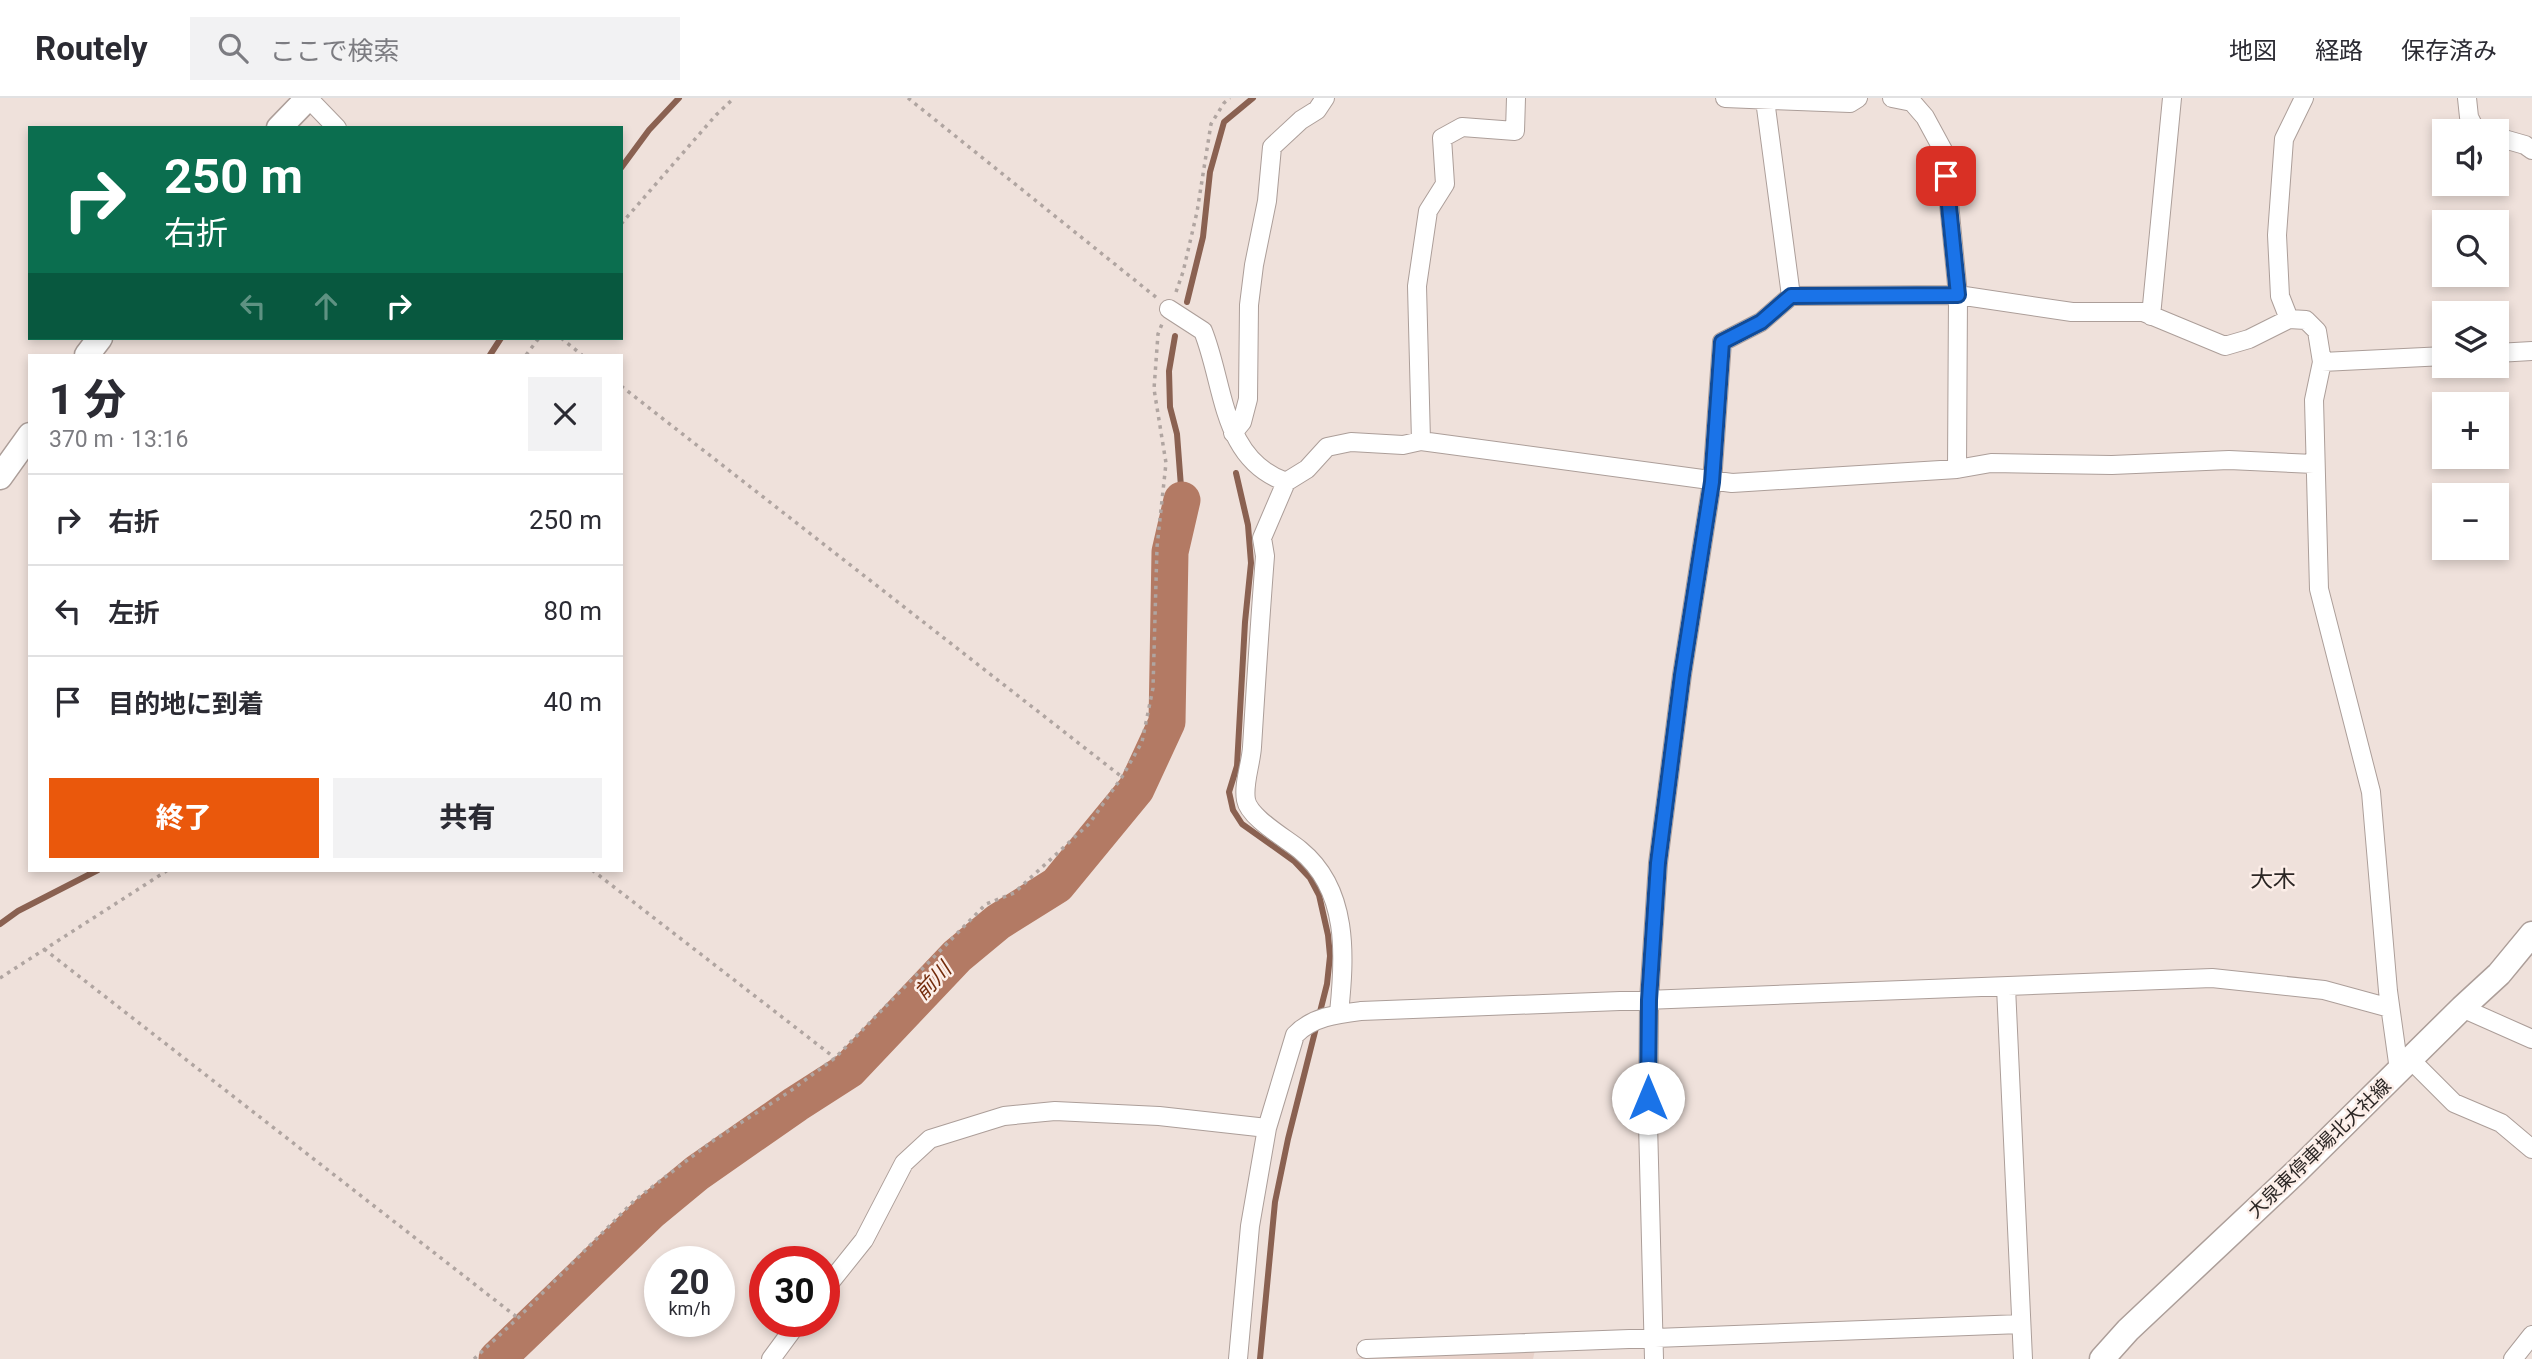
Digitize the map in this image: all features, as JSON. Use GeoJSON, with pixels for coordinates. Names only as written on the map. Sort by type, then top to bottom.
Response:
{"type":"FeatureCollection","features":[{"type":"Feature","properties":{"kind":"main road"},"geometry":{"type":"LineString","coordinates":[[281,126],[308,98]]}},
{"type":"Feature","properties":{"kind":"main road"},"geometry":{"type":"LineString","coordinates":[[88,354],[98,340]]}},
{"type":"Feature","properties":{"kind":"main road"},"geometry":{"type":"LineString","coordinates":[[0,477],[28,438]]}},
{"type":"Feature","properties":{"kind":"main road","name":"大泉東停車場北大社線"},"geometry":{"type":"LineString","coordinates":[[2102,1359],[2128,1330],[2296,1172],[2499,974],[2532,934]]}},
{"type":"Feature","properties":{"kind":"street"},"geometry":{"type":"LineString","coordinates":[[308,98],[335,126]]}},
{"type":"Feature","properties":{"kind":"street"},"geometry":{"type":"LineString","coordinates":[[1233,433],[1242,422],[1248,399],[1249,305],[1267,201],[1272,146],[1301,120],[1317,110],[1325,98]]}},
{"type":"Feature","properties":{"kind":"street"},"geometry":{"type":"LineString","coordinates":[[1421,441],[1417,286],[1428,211],[1445,184],[1441,138],[1462,127],[1515,131],[1516,98]]}},
{"type":"Feature","properties":{"kind":"street"},"geometry":{"type":"LineString","coordinates":[[1725,98],[1850,103],[1858,98]]}},
{"type":"Feature","properties":{"kind":"street"},"geometry":{"type":"LineString","coordinates":[[1892,98],[1912,102],[1925,117],[1944,152],[1958,295],[1957,469]]}},
{"type":"Feature","properties":{"kind":"street"},"geometry":{"type":"LineString","coordinates":[[2151,316],[2172,98]]}},
{"type":"Feature","properties":{"kind":"street"},"geometry":{"type":"LineString","coordinates":[[2289,320],[2280,296],[2277,235],[2284,139],[2304,98]]}},
{"type":"Feature","properties":{"kind":"street"},"geometry":{"type":"LineString","coordinates":[[2467,98],[2470,119]]}},
{"type":"Feature","properties":{"kind":"street"},"geometry":{"type":"LineString","coordinates":[[1765,100],[1791,296]]}},
{"type":"Feature","properties":{"kind":"street"},"geometry":{"type":"LineString","coordinates":[[2509,140],[2532,150]]}},
{"type":"Feature","properties":{"kind":"street"},"geometry":{"type":"LineString","coordinates":[[1654,1359],[1648,1123],[1649,1000],[1658,863],[1682,675],[1712,482],[1722,342],[1761,322],[1791,296],[1958,295],[2072,312],[2143,312],[2225,346],[2249,339],[2289,320],[2306,320],[2317,331],[2322,362],[2314,400],[2319,589],[2371,792],[2390,1008],[2405,1064],[2454,1103],[2501,1123],[2532,1149]]}},
{"type":"Feature","properties":{"kind":"street"},"geometry":{"type":"LineString","coordinates":[[1169,309],[1203,331],[1233,433],[1258,469],[1268,476],[1286,482]]}},
{"type":"Feature","properties":{"kind":"street"},"geometry":{"type":"LineString","coordinates":[[2509,352],[2532,351]]}},
{"type":"Feature","properties":{"kind":"street"},"geometry":{"type":"LineString","coordinates":[[2322,362],[2432,357]]}},
{"type":"Feature","properties":{"kind":"street"},"geometry":{"type":"LineString","coordinates":[[1333,1015],[1343,975],[1343,947],[1332,891],[1315,864],[1251,810],[1246,802],[1251,765],[1265,556],[1262,538],[1286,482],[1307,469],[1327,447],[1351,442],[1403,445],[1421,441],[1732,483],[1957,469],[1991,463],[2112,464],[2229,460],[2314,464]]}},
{"type":"Feature","properties":{"kind":"street"},"geometry":{"type":"LineString","coordinates":[[1237,1359],[1250,1226],[1267,1128],[1295,1035],[1306,1023],[1333,1015],[2212,978],[2324,990],[2390,1008]]}},
{"type":"Feature","properties":{"kind":"street"},"geometry":{"type":"LineString","coordinates":[[2006,986],[2023,1359]]}},
{"type":"Feature","properties":{"kind":"street"},"geometry":{"type":"LineString","coordinates":[[2462,1008],[2532,1039]]}},
{"type":"Feature","properties":{"kind":"street"},"geometry":{"type":"LineString","coordinates":[[840,1270],[864,1240],[904,1163],[930,1139],[1004,1116],[1055,1111],[1159,1116],[1267,1128]]}},
{"type":"Feature","properties":{"kind":"street"},"geometry":{"type":"LineString","coordinates":[[1366,1349],[2021,1324]]}},
{"type":"Feature","properties":{"kind":"street"},"geometry":{"type":"LineString","coordinates":[[2513,1359],[2532,1335]]}},
{"type":"Feature","properties":{"kind":"street"},"geometry":{"type":"LineString","coordinates":[[771,1359],[787,1337]]}},
{"type":"Feature","properties":{"kind":"path"},"geometry":{"type":"LineString","coordinates":[[623,222],[734,98]]}},
{"type":"Feature","properties":{"kind":"path"},"geometry":{"type":"LineString","coordinates":[[908,98],[1169,309]]}},
{"type":"Feature","properties":{"kind":"path"},"geometry":{"type":"LineString","coordinates":[[474,1359],[635,1200],[714,1140],[789,1092],[835,1058],[986,904],[1014,893],[1089,824],[1122,778],[1142,742],[1153,688],[1157,547],[1166,463],[1154,389],[1158,334],[1183,272],[1212,124],[1230,98]]}},
{"type":"Feature","properties":{"kind":"path"},"geometry":{"type":"LineString","coordinates":[[527,354],[537,340]]}},
{"type":"Feature","properties":{"kind":"path"},"geometry":{"type":"LineString","coordinates":[[563,340],[581,354]]}},
{"type":"Feature","properties":{"kind":"path"},"geometry":{"type":"LineString","coordinates":[[623,388],[1122,778]]}},
{"type":"Feature","properties":{"kind":"path"},"geometry":{"type":"LineString","coordinates":[[0,978],[165,872]]}},
{"type":"Feature","properties":{"kind":"path"},"geometry":{"type":"LineString","coordinates":[[595,872],[835,1058]]}},
{"type":"Feature","properties":{"kind":"path"},"geometry":{"type":"LineString","coordinates":[[44,949],[518,1318]]}},
{"type":"Feature","properties":{"kind":"shaded area"},"geometry":{"type":"Polygon","coordinates":[[[1535,1350],[1533,1359],[1355,1359],[1366,1356],[1535,1350]]]}},
{"type":"Feature","properties":{"kind":"waterway"},"geometry":{"type":"LineString","coordinates":[[623,165],[649,130],[679,98]]}},
{"type":"Feature","properties":{"kind":"waterway"},"geometry":{"type":"LineString","coordinates":[[1187,302],[1203,237],[1210,172],[1224,122],[1253,98]]}},
{"type":"Feature","properties":{"kind":"waterway"},"geometry":{"type":"LineString","coordinates":[[1175,336],[1169,371],[1170,407],[1177,434],[1182,500]]}},
{"type":"Feature","properties":{"kind":"waterway"},"geometry":{"type":"LineString","coordinates":[[491,354],[500,340]]}},
{"type":"Feature","properties":{"kind":"waterway"},"geometry":{"type":"LineString","coordinates":[[1236,473],[1248,525],[1251,563],[1237,766],[1229,792],[1233,810],[1242,824],[1294,861],[1310,878],[1319,895],[1330,956],[1327,984],[1275,1202],[1260,1359]]}},
{"type":"Feature","properties":{"kind":"waterway","name":"前川"},"geometry":{"type":"LineString","coordinates":[[497,1359],[651,1211],[697,1173],[849,1070],[957,956],[998,922],[1057,885],[1136,789],[1167,722],[1170,552],[1182,500]]}},
{"type":"Feature","properties":{"kind":"waterway"},"geometry":{"type":"LineString","coordinates":[[0,924],[18,911],[94,872]]}},
{"type":"Feature","properties":{"kind":"district","name":"大木"},"geometry":{"type":"Point","coordinates":[2273,879]}},
{"type":"Feature","properties":{"kind":"route"},"geometry":{"type":"LineString","coordinates":[[1648,1098],[1649,1000],[1658,863],[1682,675],[1712,482],[1722,342],[1761,322],[1791,296],[1958,295],[1946,176]]}}]}
